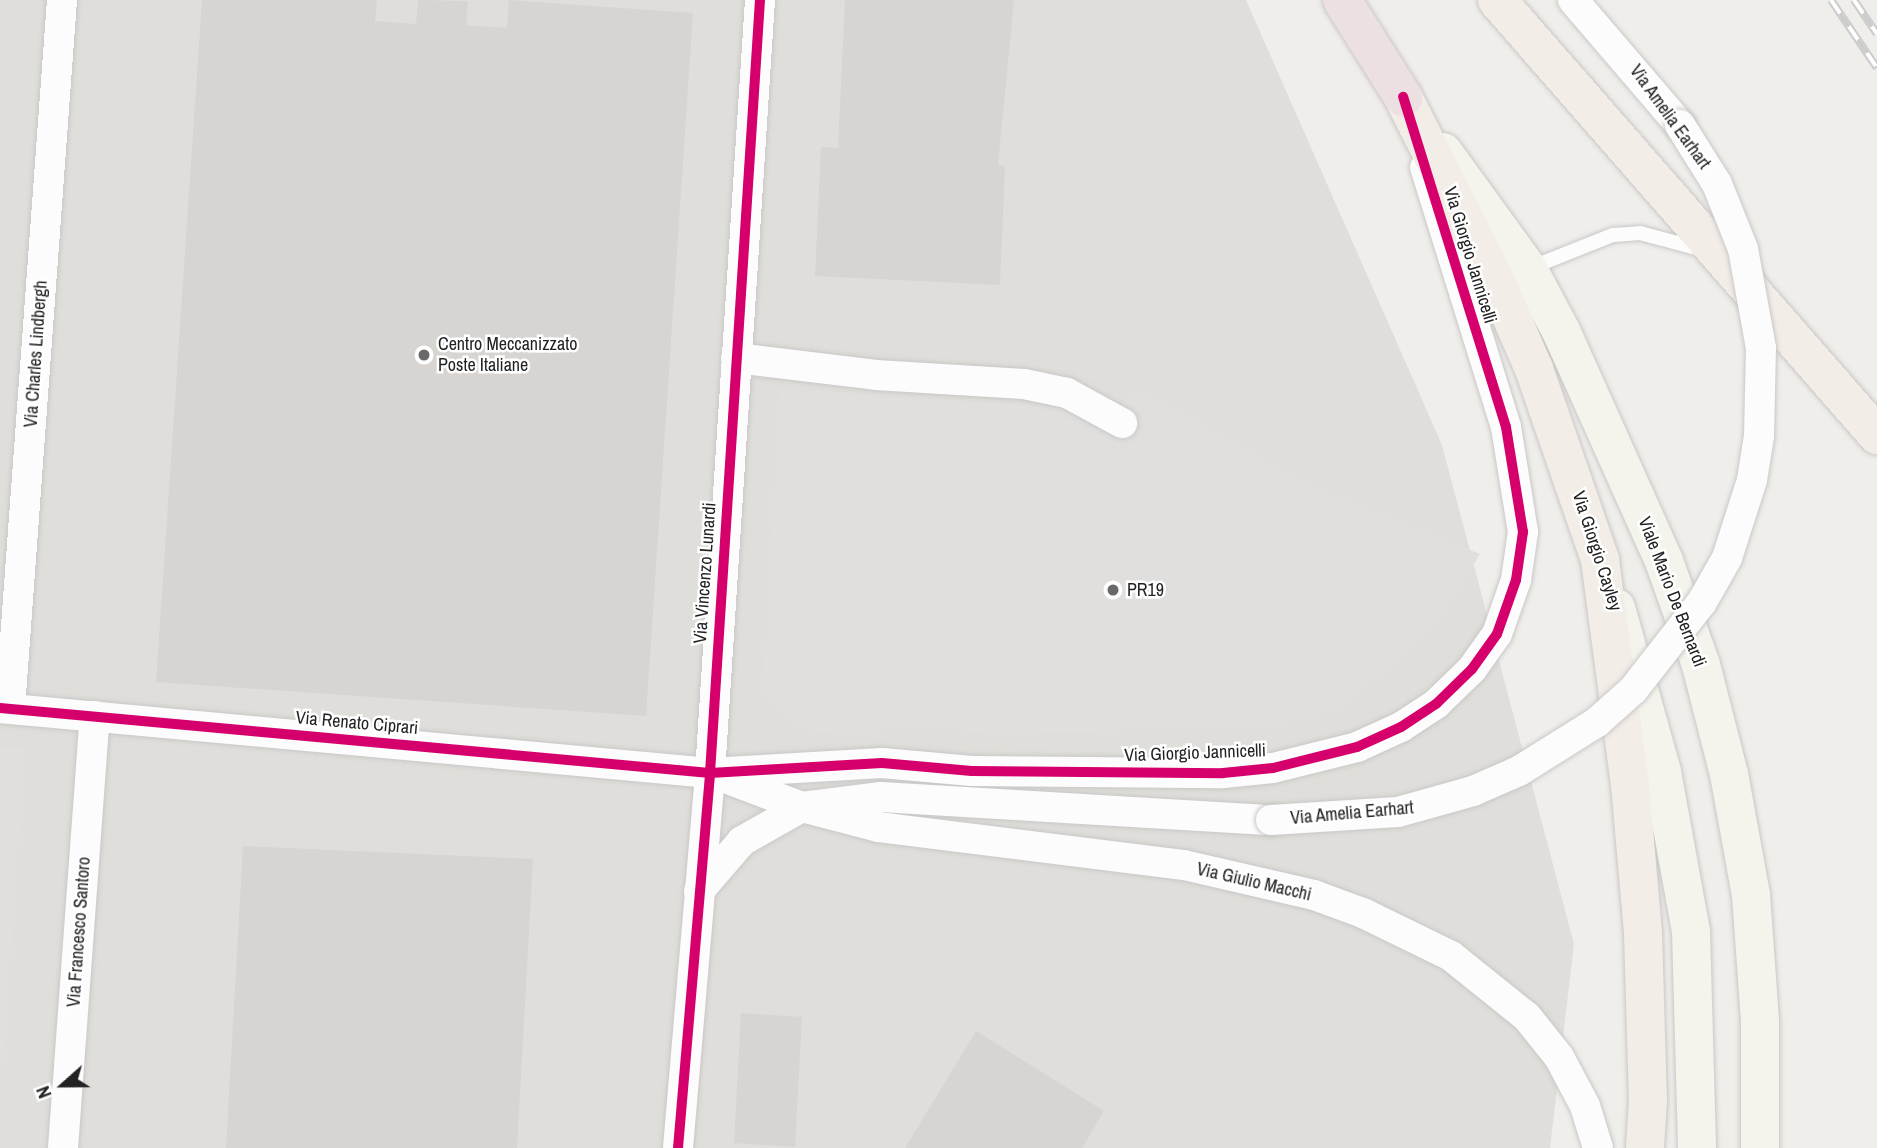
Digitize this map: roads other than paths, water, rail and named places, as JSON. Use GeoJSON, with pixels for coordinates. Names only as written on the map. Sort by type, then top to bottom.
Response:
{"type":"FeatureCollection","features":[{"type":"Feature","properties":{"kind":"highway","name":"Via Giorgio Cayley"},"geometry":{"type":"LineString","coordinates":[[1342,0],[1403,97]]}},
{"type":"Feature","properties":{"kind":"main road"},"geometry":{"type":"LineString","coordinates":[[1497,0],[1877,435]]}},
{"type":"Feature","properties":{"kind":"main road","name":"Viale Mario De Bernardi"},"geometry":{"type":"LineString","coordinates":[[1403,97],[1528,269],[1568,345],[1664,561],[1701,665],[1729,774],[1751,895],[1760,1022],[1760,1148]]}},
{"type":"Feature","properties":{"kind":"main road","name":"Via Giorgio Cayley"},"geometry":{"type":"LineString","coordinates":[[1403,97],[1483,254],[1534,369],[1635,666],[1681,866],[1696,1018],[1697,1148]]}},
{"type":"Feature","properties":{"kind":"main road"},"geometry":{"type":"LineString","coordinates":[[1600,560],[1630,784],[1643,933],[1648,1100],[1644,1148]]}},
{"type":"Feature","properties":{"kind":"street","name":"Via Charles Lindbergh"},"geometry":{"type":"LineString","coordinates":[[5,708],[62,0]]}},
{"type":"Feature","properties":{"kind":"street","name":"Via Vincenzo Lunardi"},"geometry":{"type":"LineString","coordinates":[[678,1148],[710,773],[760,0]]}},
{"type":"Feature","properties":{"kind":"street","name":"Via Amelia Earhart"},"geometry":{"type":"LineString","coordinates":[[802,807],[881,797],[1271,820],[1398,812],[1473,791],[1520,771],[1597,722],[1633,690],[1670,649],[1702,602],[1727,558],[1752,480],[1759,436],[1761,348],[1743,249],[1717,184],[1680,125],[1573,0]]}},
{"type":"Feature","properties":{"kind":"street","name":"Via Giorgio Jannicelli"},"geometry":{"type":"LineString","coordinates":[[710,773],[882,763],[972,771],[1162,775],[1273,768],[1357,747],[1401,727],[1436,704],[1472,669],[1497,634],[1516,580],[1523,532],[1519,484],[1506,427],[1403,97]]}},
{"type":"Feature","properties":{"kind":"street"},"geometry":{"type":"LineString","coordinates":[[736,358],[876,375],[1024,384],[1067,393],[1122,423]]}},
{"type":"Feature","properties":{"kind":"street","name":"Via Renato Ciprari"},"geometry":{"type":"LineString","coordinates":[[5,708],[710,773]]}},
{"type":"Feature","properties":{"kind":"street","name":"Via Francesco Santoro"},"geometry":{"type":"LineString","coordinates":[[63,1148],[95,716]]}},
{"type":"Feature","properties":{"kind":"street","name":"Via Giulio Macchi"},"geometry":{"type":"LineString","coordinates":[[710,773],[802,807],[878,827],[1184,865],[1314,895],[1363,913],[1451,956],[1527,1017],[1564,1067],[1585,1106],[1598,1148]]}},
{"type":"Feature","properties":{"kind":"street"},"geometry":{"type":"LineString","coordinates":[[699,891],[742,841],[802,807]]}},
{"type":"Feature","properties":{"kind":"lane"},"geometry":{"type":"LineString","coordinates":[[1528,269],[1585,244],[1640,233],[1695,246],[1730,264]]}},
{"type":"Feature","properties":{"kind":"railway"},"geometry":{"type":"LineString","coordinates":[[1831,0],[1877,68]]}},
{"type":"Feature","properties":{"kind":"railway"},"geometry":{"type":"LineString","coordinates":[[1854,0],[1877,34]]}},
{"type":"Feature","properties":{"kind":"place","name":"Centro Meccanizzato Poste Italiane"},"geometry":{"type":"Point","coordinates":[424,355]}},
{"type":"Feature","properties":{"kind":"place","name":"PR19"},"geometry":{"type":"Point","coordinates":[1113,590]}}]}
